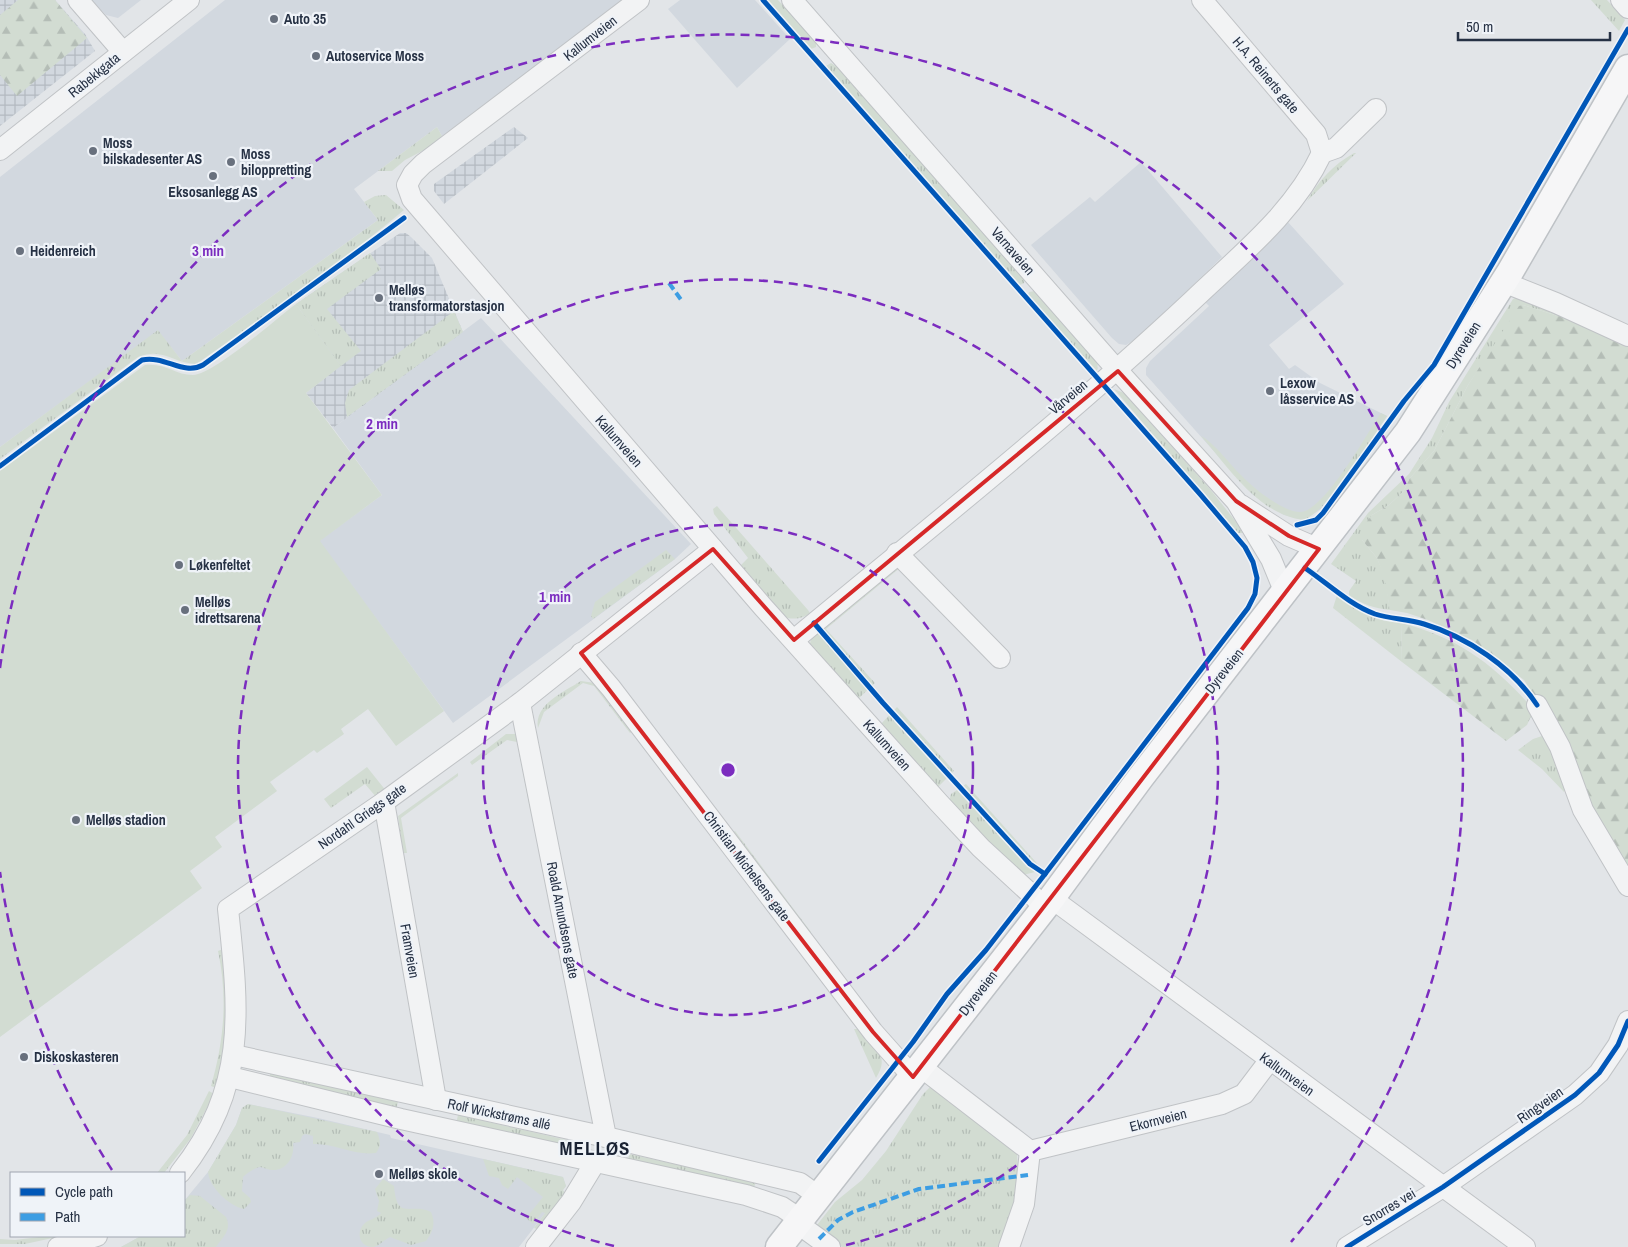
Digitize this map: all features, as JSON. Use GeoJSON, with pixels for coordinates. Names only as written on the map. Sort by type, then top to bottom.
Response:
{"type":"FeatureCollection","features":[{"type":"Feature","properties":{"kind":"main road","name":"Dyreveien"},"geometry":{"type":"LineString","coordinates":[[779,1247],[804,1225],[818,1196],[1048,903],[1141,776],[1319,550],[1408,432],[1504,282],[1628,68]]}},
{"type":"Feature","properties":{"kind":"street"},"geometry":{"type":"LineString","coordinates":[[78,0],[123,52]]}},
{"type":"Feature","properties":{"kind":"street","name":"Rabekkgata"},"geometry":{"type":"LineString","coordinates":[[0,150],[189,0]]}},
{"type":"Feature","properties":{"kind":"street","name":"Kallumveien"},"geometry":{"type":"LineString","coordinates":[[639,0],[423,164],[413,174],[407,185],[418,208],[712,549],[975,841],[1048,903],[1525,1247]]}},
{"type":"Feature","properties":{"kind":"street","name":"Varnaveien"},"geometry":{"type":"LineString","coordinates":[[792,0],[1118,371],[1236,501]]}},
{"type":"Feature","properties":{"kind":"street","name":"H.A. Reinerts gate"},"geometry":{"type":"LineString","coordinates":[[1202,0],[1316,134],[1322,154]]}},
{"type":"Feature","properties":{"kind":"street"},"geometry":{"type":"LineString","coordinates":[[1620,0],[1628,8]]}},
{"type":"Feature","properties":{"kind":"street"},"geometry":{"type":"LineString","coordinates":[[1322,154],[1336,148],[1376,109]]}},
{"type":"Feature","properties":{"kind":"street","name":"Vårveien"},"geometry":{"type":"LineString","coordinates":[[794,640],[1118,371],[1281,213],[1307,183],[1322,154]]}},
{"type":"Feature","properties":{"kind":"street"},"geometry":{"type":"LineString","coordinates":[[1504,282],[1556,303],[1628,336]]}},
{"type":"Feature","properties":{"kind":"street"},"geometry":{"type":"LineString","coordinates":[[1236,501],[1289,536],[1319,550]]}},
{"type":"Feature","properties":{"kind":"street"},"geometry":{"type":"LineString","coordinates":[[1236,501],[1271,559],[1285,593]]}},
{"type":"Feature","properties":{"kind":"street","name":"Nordahl Griegs gate"},"geometry":{"type":"LineString","coordinates":[[181,1172],[193,1156],[212,1123],[230,1077],[234,1055],[236,982],[228,909],[384,802],[520,703],[712,549]]}},
{"type":"Feature","properties":{"kind":"street"},"geometry":{"type":"LineString","coordinates":[[897,554],[1000,658]]}},
{"type":"Feature","properties":{"kind":"street","name":"Christian Michelsens gate"},"geometry":{"type":"LineString","coordinates":[[581,653],[612,688],[874,1032],[917,1072],[1030,1151]]}},
{"type":"Feature","properties":{"kind":"street","name":"Roald Amundsens gate"},"geometry":{"type":"LineString","coordinates":[[520,703],[606,1137]]}},
{"type":"Feature","properties":{"kind":"street"},"geometry":{"type":"LineString","coordinates":[[1537,705],[1560,747],[1583,810],[1628,886]]}},
{"type":"Feature","properties":{"kind":"street","name":"Framveien"},"geometry":{"type":"LineString","coordinates":[[384,802],[436,1100]]}},
{"type":"Feature","properties":{"kind":"street","name":"Ringveien"},"geometry":{"type":"LineString","coordinates":[[1443,1187],[1581,1090],[1599,1073],[1618,1045],[1628,1021]]}},
{"type":"Feature","properties":{"kind":"street","name":"Rolf Wickstrøms allé"},"geometry":{"type":"LineString","coordinates":[[234,1055],[606,1137],[800,1183],[818,1196]]}},
{"type":"Feature","properties":{"kind":"street","name":"Ekornveien"},"geometry":{"type":"LineString","coordinates":[[1030,1151],[1222,1104],[1244,1094],[1269,1061]]}},
{"type":"Feature","properties":{"kind":"street","name":"Rolf Wickstrøms allé"},"geometry":{"type":"LineString","coordinates":[[230,1077],[401,1119],[746,1195],[782,1207],[830,1247]]}},
{"type":"Feature","properties":{"kind":"street"},"geometry":{"type":"LineString","coordinates":[[1009,1247],[1024,1204],[1030,1151]]}},
{"type":"Feature","properties":{"kind":"street"},"geometry":{"type":"LineString","coordinates":[[536,1247],[571,1202],[596,1161]]}},
{"type":"Feature","properties":{"kind":"street","name":"Snorres vei"},"geometry":{"type":"LineString","coordinates":[[1347,1247],[1443,1187]]}},
{"type":"Feature","properties":{"kind":"street"},"geometry":{"type":"LineString","coordinates":[[65,1246],[95,1237]]}},
{"type":"Feature","properties":{"kind":"highlighted area"},"geometry":{"type":"Polygon","coordinates":[[[1118,371],[1236,501],[1289,536],[1319,549],[913,1077],[873,1032],[581,653],[713,549],[794,640],[1118,371]]]}},
{"type":"Feature","properties":{"kind":"shaded area"},"geometry":{"type":"Polygon","coordinates":[[[0,0],[55,0],[85,34],[95,51],[0,126],[0,0]]]}},
{"type":"Feature","properties":{"kind":"shaded area"},"geometry":{"type":"Polygon","coordinates":[[[91,0],[141,0],[118,18],[106,15],[91,0]]]}},
{"type":"Feature","properties":{"kind":"shaded area"},"geometry":{"type":"Polygon","coordinates":[[[225,0],[624,0],[442,136],[437,127],[354,189],[378,220],[182,361],[158,331],[0,447],[0,177],[225,0]]]}},
{"type":"Feature","properties":{"kind":"shaded area"},"geometry":{"type":"Polygon","coordinates":[[[680,0],[755,0],[790,39],[737,88],[668,9],[680,0]]]}},
{"type":"Feature","properties":{"kind":"shaded area"},"geometry":{"type":"Polygon","coordinates":[[[514,127],[528,138],[444,204],[434,191],[434,184],[514,127]]]}},
{"type":"Feature","properties":{"kind":"shaded area"},"geometry":{"type":"Polygon","coordinates":[[[1141,162],[1222,257],[1139,337],[1126,345],[1119,344],[1112,338],[1031,245],[1090,197],[1095,202],[1141,162]]]}},
{"type":"Feature","properties":{"kind":"shaded area"},"geometry":{"type":"Polygon","coordinates":[[[1287,221],[1344,284],[1269,345],[1289,369],[1295,365],[1320,383],[1387,416],[1321,509],[1304,520],[1284,515],[1252,494],[1146,375],[1146,368],[1150,361],[1209,306],[1205,302],[1287,221]]]}},
{"type":"Feature","properties":{"kind":"shaded area"},"geometry":{"type":"Polygon","coordinates":[[[400,233],[406,233],[432,258],[463,332],[333,428],[306,393],[340,366],[296,304],[400,233]]]}},
{"type":"Feature","properties":{"kind":"shaded area"},"geometry":{"type":"Polygon","coordinates":[[[481,318],[691,544],[675,559],[453,723],[319,541],[382,495],[333,428],[481,318]]]}},
{"type":"Feature","properties":{"kind":"shaded area","name":"Melløs skole"},"geometry":{"type":"Polygon","coordinates":[[[248,1104],[390,1135],[391,1138],[563,1177],[566,1186],[519,1247],[121,1247],[139,1237],[185,1237],[185,1200],[208,1172],[236,1125],[242,1108],[248,1104]]]}},
{"type":"Feature","properties":{"kind":"green space"},"geometry":{"type":"Polygon","coordinates":[[[18,0],[55,0],[87,38],[17,96],[0,75],[0,15],[18,0]]]}},
{"type":"Feature","properties":{"kind":"green space"},"geometry":{"type":"Polygon","coordinates":[[[767,0],[778,0],[816,42],[816,47],[811,49],[767,0]]]}},
{"type":"Feature","properties":{"kind":"green space"},"geometry":{"type":"Polygon","coordinates":[[[1591,0],[1607,0],[1625,20],[1619,31],[1591,0]]]}},
{"type":"Feature","properties":{"kind":"green space"},"geometry":{"type":"Polygon","coordinates":[[[831,63],[837,67],[1025,278],[1024,283],[1020,285],[826,66],[831,63]]]}},
{"type":"Feature","properties":{"kind":"green space"},"geometry":{"type":"Polygon","coordinates":[[[437,127],[442,136],[430,147],[405,160],[392,171],[378,171],[437,127]]]}},
{"type":"Feature","properties":{"kind":"green space"},"geometry":{"type":"Polygon","coordinates":[[[1356,153],[1307,201],[1316,186],[1327,174],[1356,153]]]}},
{"type":"Feature","properties":{"kind":"green space"},"geometry":{"type":"Polygon","coordinates":[[[386,195],[404,210],[302,289],[196,364],[188,363],[154,354],[138,357],[0,459],[0,447],[158,330],[182,361],[378,220],[364,202],[375,196],[386,195]]]}},
{"type":"Feature","properties":{"kind":"green space"},"geometry":{"type":"Polygon","coordinates":[[[370,253],[381,269],[327,309],[361,351],[341,366],[296,304],[370,253]]]}},
{"type":"Feature","properties":{"kind":"green space"},"geometry":{"type":"Polygon","coordinates":[[[1035,291],[1098,361],[1097,371],[1028,295],[1029,292],[1035,291]]]}},
{"type":"Feature","properties":{"kind":"green space"},"geometry":{"type":"Polygon","coordinates":[[[1518,297],[1573,316],[1558,316],[1523,305],[1468,385],[1434,451],[1410,478],[1403,492],[1389,505],[1372,515],[1362,540],[1377,558],[1385,577],[1390,610],[1364,604],[1349,595],[1349,591],[1356,581],[1331,564],[1368,513],[1409,474],[1432,438],[1449,402],[1513,299],[1518,297]]]}},
{"type":"Feature","properties":{"kind":"green space","name":"Melløs idrettsarena"},"geometry":{"type":"Polygon","coordinates":[[[296,304],[341,366],[306,393],[382,495],[320,541],[444,711],[396,746],[368,709],[341,729],[344,734],[317,753],[314,750],[270,782],[277,791],[215,837],[222,847],[190,871],[202,888],[0,1037],[0,471],[145,365],[165,367],[193,375],[202,373],[245,345],[296,304]]]}},
{"type":"Feature","properties":{"kind":"green space"},"geometry":{"type":"Polygon","coordinates":[[[1523,305],[1558,316],[1573,316],[1628,344],[1628,878],[1588,810],[1564,741],[1524,680],[1472,640],[1428,620],[1390,610],[1384,577],[1377,558],[1362,540],[1361,529],[1372,515],[1389,505],[1403,492],[1410,478],[1434,451],[1468,385],[1519,306],[1523,305]]]}},
{"type":"Feature","properties":{"kind":"green space"},"geometry":{"type":"Polygon","coordinates":[[[454,311],[463,332],[347,417],[345,403],[349,390],[454,311]]]}},
{"type":"Feature","properties":{"kind":"green space"},"geometry":{"type":"Polygon","coordinates":[[[1114,389],[1124,393],[1210,489],[1245,533],[1237,533],[1114,389]]]}},
{"type":"Feature","properties":{"kind":"green space"},"geometry":{"type":"Polygon","coordinates":[[[1381,413],[1387,416],[1349,473],[1327,502],[1304,520],[1288,516],[1259,500],[1234,475],[1201,436],[1212,444],[1261,493],[1285,508],[1300,512],[1310,509],[1332,486],[1356,453],[1381,413]]]}},
{"type":"Feature","properties":{"kind":"green space"},"geometry":{"type":"Polygon","coordinates":[[[717,506],[810,613],[800,618],[788,618],[776,611],[765,599],[739,567],[748,558],[714,514],[713,509],[717,506]]]}},
{"type":"Feature","properties":{"kind":"green space"},"geometry":{"type":"Polygon","coordinates":[[[666,550],[675,559],[593,619],[591,616],[595,602],[666,550]]]}},
{"type":"Feature","properties":{"kind":"green space"},"geometry":{"type":"Polygon","coordinates":[[[895,566],[901,567],[826,629],[875,683],[858,699],[809,647],[813,632],[895,566]]]}},
{"type":"Feature","properties":{"kind":"green space"},"geometry":{"type":"Polygon","coordinates":[[[1337,595],[1369,615],[1401,623],[1402,662],[1333,608],[1337,595]]]}},
{"type":"Feature","properties":{"kind":"green space"},"geometry":{"type":"Polygon","coordinates":[[[1401,623],[1440,636],[1475,655],[1490,667],[1520,694],[1534,710],[1527,725],[1506,741],[1402,662],[1401,623]]]}},
{"type":"Feature","properties":{"kind":"green space"},"geometry":{"type":"Polygon","coordinates":[[[581,681],[595,683],[633,731],[630,733],[594,686],[583,683],[544,712],[538,728],[538,720],[545,705],[581,681]]]}},
{"type":"Feature","properties":{"kind":"green space"},"geometry":{"type":"Polygon","coordinates":[[[897,707],[954,771],[938,787],[880,725],[897,707]]]}},
{"type":"Feature","properties":{"kind":"green space"},"geometry":{"type":"Polygon","coordinates":[[[506,734],[516,734],[520,740],[534,813],[531,814],[517,742],[507,740],[472,765],[470,762],[506,734]]]}},
{"type":"Feature","properties":{"kind":"green space"},"geometry":{"type":"Polygon","coordinates":[[[1542,736],[1552,743],[1566,788],[1564,792],[1542,769],[1518,750],[1533,739],[1542,736]]]}},
{"type":"Feature","properties":{"kind":"green space"},"geometry":{"type":"Polygon","coordinates":[[[367,767],[387,792],[377,798],[365,784],[331,808],[324,799],[367,767]]]}},
{"type":"Feature","properties":{"kind":"green space"},"geometry":{"type":"Polygon","coordinates":[[[458,773],[458,776],[401,818],[407,853],[403,853],[398,816],[458,773]]]}},
{"type":"Feature","properties":{"kind":"green space"},"geometry":{"type":"Polygon","coordinates":[[[966,784],[1043,870],[1023,875],[1016,873],[949,802],[951,794],[966,784]]]}},
{"type":"Feature","properties":{"kind":"green space"},"geometry":{"type":"Polygon","coordinates":[[[735,831],[811,932],[808,935],[732,833],[735,831]]]}},
{"type":"Feature","properties":{"kind":"green space"},"geometry":{"type":"Polygon","coordinates":[[[223,949],[227,984],[227,1019],[224,1054],[216,1088],[211,1086],[222,1036],[224,1002],[218,951],[223,949]]]}},
{"type":"Feature","properties":{"kind":"green space"},"geometry":{"type":"Polygon","coordinates":[[[854,1029],[859,1029],[879,1052],[882,1063],[876,1078],[854,1029]]]}},
{"type":"Feature","properties":{"kind":"green space"},"geometry":{"type":"Polygon","coordinates":[[[270,1073],[398,1102],[396,1110],[270,1082],[270,1073]]]}},
{"type":"Feature","properties":{"kind":"green space"},"geometry":{"type":"Polygon","coordinates":[[[933,1084],[1009,1144],[1017,1153],[1018,1178],[1016,1202],[1011,1226],[1006,1237],[999,1247],[842,1247],[817,1225],[835,1202],[862,1180],[886,1151],[923,1094],[933,1084]]]}},
{"type":"Feature","properties":{"kind":"green space"},"geometry":{"type":"Polygon","coordinates":[[[209,1091],[214,1094],[191,1138],[165,1172],[158,1172],[187,1135],[209,1091]]]}},
{"type":"Feature","properties":{"kind":"green space"},"geometry":{"type":"Polygon","coordinates":[[[248,1104],[377,1132],[380,1145],[376,1153],[360,1153],[329,1145],[313,1144],[313,1136],[305,1134],[300,1142],[293,1143],[291,1158],[282,1168],[272,1170],[260,1167],[243,1177],[242,1191],[250,1198],[251,1202],[244,1209],[226,1200],[216,1190],[209,1178],[208,1172],[236,1125],[242,1108],[248,1104]]]}},
{"type":"Feature","properties":{"kind":"green space"},"geometry":{"type":"Polygon","coordinates":[[[458,1115],[567,1140],[565,1148],[456,1124],[458,1115]]]}},
{"type":"Feature","properties":{"kind":"green space"},"geometry":{"type":"Polygon","coordinates":[[[629,1154],[756,1182],[753,1190],[628,1163],[629,1154]]]}},
{"type":"Feature","properties":{"kind":"green space"},"geometry":{"type":"Polygon","coordinates":[[[483,1159],[563,1177],[566,1186],[563,1190],[565,1193],[537,1229],[534,1228],[545,1213],[542,1212],[533,1224],[526,1218],[543,1197],[517,1177],[508,1189],[502,1185],[499,1178],[489,1176],[483,1159]]]}},
{"type":"Feature","properties":{"kind":"green space"},"geometry":{"type":"Polygon","coordinates":[[[383,1179],[394,1186],[398,1204],[401,1207],[406,1209],[424,1209],[431,1212],[433,1227],[426,1241],[411,1245],[390,1237],[373,1247],[362,1242],[360,1231],[362,1227],[366,1222],[381,1213],[377,1211],[379,1201],[375,1189],[383,1179]]]}},
{"type":"Feature","properties":{"kind":"green space"},"geometry":{"type":"Polygon","coordinates":[[[190,1195],[200,1196],[226,1217],[228,1222],[227,1230],[216,1247],[121,1247],[139,1237],[185,1237],[185,1200],[190,1195]]]}},
{"type":"Feature","properties":{"kind":"green space"},"geometry":{"type":"Polygon","coordinates":[[[57,1237],[25,1244],[0,1244],[0,1239],[15,1240],[57,1237]]]}},
{"type":"Feature","properties":{"kind":"marked path"},"geometry":{"type":"LineString","coordinates":[[669,283],[682,301]]}},
{"type":"Feature","properties":{"kind":"marked path"},"geometry":{"type":"LineString","coordinates":[[819,1239],[838,1220],[853,1212],[919,1189],[1028,1175]]}},
{"type":"Feature","properties":{"kind":"cycle path"},"geometry":{"type":"LineString","coordinates":[[763,0],[1200,494],[1245,547],[1253,562],[1257,578],[1255,594],[1248,608],[1045,874],[986,950],[947,994],[913,1042],[819,1161]]}},
{"type":"Feature","properties":{"kind":"cycle path"},"geometry":{"type":"LineString","coordinates":[[1297,525],[1316,520],[1323,513],[1404,401],[1434,365],[1628,29]]}},
{"type":"Feature","properties":{"kind":"cycle path"},"geometry":{"type":"LineString","coordinates":[[0,466],[142,360],[158,360],[188,368],[196,368],[203,365],[404,218]]}},
{"type":"Feature","properties":{"kind":"cycle path"},"geometry":{"type":"LineString","coordinates":[[1305,568],[1366,610],[1381,616],[1424,624],[1472,645],[1502,666],[1527,691],[1537,705]]}},
{"type":"Feature","properties":{"kind":"cycle path"},"geometry":{"type":"LineString","coordinates":[[814,623],[883,703],[1030,864],[1045,874]]}},
{"type":"Feature","properties":{"kind":"cycle path"},"geometry":{"type":"LineString","coordinates":[[1347,1247],[1443,1187],[1575,1095],[1599,1073],[1618,1045],[1628,1021]]}},
{"type":"Feature","properties":{"kind":"place","name":"Auto 35"},"geometry":{"type":"Point","coordinates":[274,19]}},
{"type":"Feature","properties":{"kind":"place","name":"Autoservice Moss"},"geometry":{"type":"Point","coordinates":[316,56]}},
{"type":"Feature","properties":{"kind":"place","name":"Moss bilskadesenter AS"},"geometry":{"type":"Point","coordinates":[93,151]}},
{"type":"Feature","properties":{"kind":"place","name":"Moss biloppretting"},"geometry":{"type":"Point","coordinates":[231,162]}},
{"type":"Feature","properties":{"kind":"place","name":"Eksosanlegg AS"},"geometry":{"type":"Point","coordinates":[213,176]}},
{"type":"Feature","properties":{"kind":"place","name":"Heidenreich"},"geometry":{"type":"Point","coordinates":[20,251]}},
{"type":"Feature","properties":{"kind":"place","name":"Melløs transformatorstasjon"},"geometry":{"type":"Point","coordinates":[379,298]}},
{"type":"Feature","properties":{"kind":"place","name":"Lexow låsservice AS"},"geometry":{"type":"Point","coordinates":[1270,391]}},
{"type":"Feature","properties":{"kind":"place","name":"Løkenfeltet"},"geometry":{"type":"Point","coordinates":[179,565]}},
{"type":"Feature","properties":{"kind":"place","name":"Melløs idrettsarena"},"geometry":{"type":"Point","coordinates":[185,610]}},
{"type":"Feature","properties":{"kind":"place","name":"Melløs stadion"},"geometry":{"type":"Point","coordinates":[76,820]}},
{"type":"Feature","properties":{"kind":"place","name":"Diskoskasteren"},"geometry":{"type":"Point","coordinates":[24,1057]}},
{"type":"Feature","properties":{"kind":"place","name":"Melløs skole"},"geometry":{"type":"Point","coordinates":[379,1174]}},
{"type":"Feature","properties":{"kind":"district","name":"MELLØS"},"geometry":{"type":"Point","coordinates":[595,1148]}}]}
